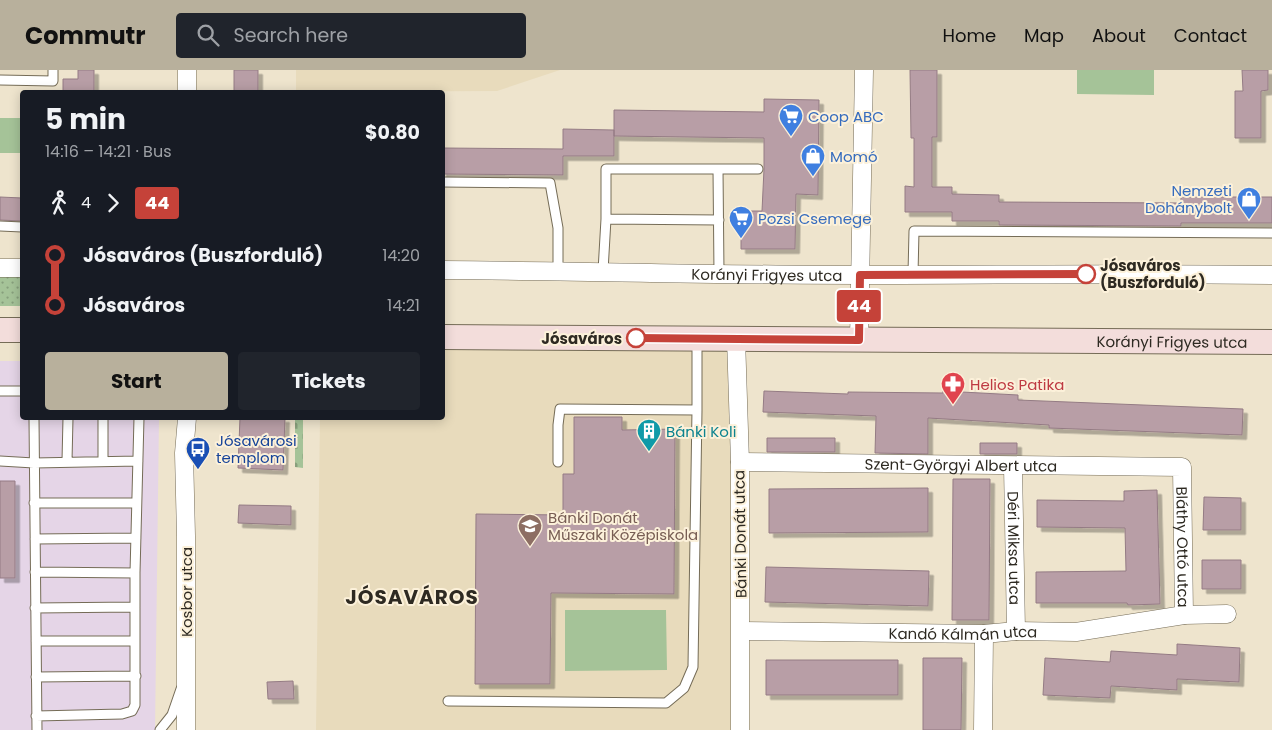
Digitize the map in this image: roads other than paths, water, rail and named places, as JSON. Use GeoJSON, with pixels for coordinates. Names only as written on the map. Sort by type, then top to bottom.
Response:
{"type":"FeatureCollection","features":[{"type":"Feature","properties":{"kind":"street"},"geometry":{"type":"LineString","coordinates":[[187,70],[187,90]]}},
{"type":"Feature","properties":{"kind":"street"},"geometry":{"type":"LineString","coordinates":[[859,340],[864,70]]}},
{"type":"Feature","properties":{"kind":"street"},"geometry":{"type":"LineString","coordinates":[[0,268],[20,268]]}},
{"type":"Feature","properties":{"kind":"street","name":"Korányi Frigyes utca"},"geometry":{"type":"LineString","coordinates":[[445,270],[860,275],[1162,273],[1272,275]]}},
{"type":"Feature","properties":{"kind":"street"},"geometry":{"type":"LineString","coordinates":[[0,330],[20,330]]}},
{"type":"Feature","properties":{"kind":"street","name":"Korányi Frigyes utca"},"geometry":{"type":"LineString","coordinates":[[445,337],[1272,342]]}},
{"type":"Feature","properties":{"kind":"street","name":"Bánki Donát utca"},"geometry":{"type":"LineString","coordinates":[[736,338],[740,462],[740,730]]}},
{"type":"Feature","properties":{"kind":"street"},"geometry":{"type":"LineString","coordinates":[[180,420],[184,453]]}},
{"type":"Feature","properties":{"kind":"street"},"geometry":{"type":"LineString","coordinates":[[184,453],[187,420]]}},
{"type":"Feature","properties":{"kind":"street","name":"Kosbor utca"},"geometry":{"type":"LineString","coordinates":[[184,453],[186,730]]}},
{"type":"Feature","properties":{"kind":"street","name":"Szent-Györgyi Albert utca"},"geometry":{"type":"LineString","coordinates":[[740,462],[1182,468]]}},
{"type":"Feature","properties":{"kind":"street","name":"Déri Miksa utca"},"geometry":{"type":"LineString","coordinates":[[1013,466],[1016,631]]}},
{"type":"Feature","properties":{"kind":"street","name":"Bláthy Ottó utca"},"geometry":{"type":"LineString","coordinates":[[1182,468],[1184,615],[1227,614]]}},
{"type":"Feature","properties":{"kind":"street","name":"Kandó Kálmán utca"},"geometry":{"type":"LineString","coordinates":[[741,631],[984,634],[1016,631],[1076,632],[1184,615]]}},
{"type":"Feature","properties":{"kind":"street"},"geometry":{"type":"LineString","coordinates":[[983,730],[984,634]]}},
{"type":"Feature","properties":{"kind":"lane"},"geometry":{"type":"LineString","coordinates":[[0,80],[53,81],[53,70]]}},
{"type":"Feature","properties":{"kind":"lane"},"geometry":{"type":"LineString","coordinates":[[603,271],[606,169],[758,169]]}},
{"type":"Feature","properties":{"kind":"lane"},"geometry":{"type":"LineString","coordinates":[[718,170],[719,274]]}},
{"type":"Feature","properties":{"kind":"lane"},"geometry":{"type":"LineString","coordinates":[[445,182],[550,183],[558,228],[558,271]]}},
{"type":"Feature","properties":{"kind":"lane"},"geometry":{"type":"LineString","coordinates":[[606,219],[719,220]]}},
{"type":"Feature","properties":{"kind":"lane"},"geometry":{"type":"LineString","coordinates":[[0,226],[20,226]]}},
{"type":"Feature","properties":{"kind":"lane"},"geometry":{"type":"LineString","coordinates":[[913,274],[914,231],[1272,234]]}},
{"type":"Feature","properties":{"kind":"lane"},"geometry":{"type":"LineString","coordinates":[[448,700],[666,703],[684,688],[693,667],[697,338]]}},
{"type":"Feature","properties":{"kind":"lane"},"geometry":{"type":"LineString","coordinates":[[0,391],[20,390]]}},
{"type":"Feature","properties":{"kind":"lane"},"geometry":{"type":"LineString","coordinates":[[558,462],[560,409],[697,410]]}},
{"type":"Feature","properties":{"kind":"lane"},"geometry":{"type":"LineString","coordinates":[[34,420],[37,730]]}},
{"type":"Feature","properties":{"kind":"lane"},"geometry":{"type":"LineString","coordinates":[[67,461],[68,420]]}},
{"type":"Feature","properties":{"kind":"lane"},"geometry":{"type":"LineString","coordinates":[[103,420],[103,460]]}},
{"type":"Feature","properties":{"kind":"lane"},"geometry":{"type":"LineString","coordinates":[[36,716],[122,714],[132,712],[135,705],[135,572],[139,420]]}},
{"type":"Feature","properties":{"kind":"lane"},"geometry":{"type":"LineString","coordinates":[[0,461],[34,463],[103,460],[138,461]]}},
{"type":"Feature","properties":{"kind":"lane"},"geometry":{"type":"LineString","coordinates":[[34,503],[136,503]]}},
{"type":"Feature","properties":{"kind":"lane"},"geometry":{"type":"LineString","coordinates":[[35,539],[136,538]]}},
{"type":"Feature","properties":{"kind":"lane"},"geometry":{"type":"LineString","coordinates":[[35,572],[135,572]]}},
{"type":"Feature","properties":{"kind":"lane"},"geometry":{"type":"LineString","coordinates":[[35,608],[135,607]]}},
{"type":"Feature","properties":{"kind":"lane"},"geometry":{"type":"LineString","coordinates":[[36,641],[136,641]]}},
{"type":"Feature","properties":{"kind":"lane"},"geometry":{"type":"LineString","coordinates":[[36,677],[136,676]]}},
{"type":"Feature","properties":{"kind":"lane"},"geometry":{"type":"LineString","coordinates":[[160,730],[172,715],[186,678]]}},
{"type":"Feature","properties":{"kind":"place","name":"Coop ABC"},"geometry":{"type":"Point","coordinates":[791,137]}},
{"type":"Feature","properties":{"kind":"place","name":"Momó"},"geometry":{"type":"Point","coordinates":[813,177]}},
{"type":"Feature","properties":{"kind":"place","name":"Nemzeti Dohánybolt"},"geometry":{"type":"Point","coordinates":[1249,220]}},
{"type":"Feature","properties":{"kind":"place","name":"Pozsi Csemege"},"geometry":{"type":"Point","coordinates":[741,239]}},
{"type":"Feature","properties":{"kind":"place","name":"Jósaváros (Buszforduló)"},"geometry":{"type":"Point","coordinates":[1086,274]}},
{"type":"Feature","properties":{"kind":"place","name":"Jósaváros"},"geometry":{"type":"Point","coordinates":[636,338]}},
{"type":"Feature","properties":{"kind":"place","name":"Helios Patika"},"geometry":{"type":"Point","coordinates":[953,405]}},
{"type":"Feature","properties":{"kind":"place","name":"Bánki Koli"},"geometry":{"type":"Point","coordinates":[649,452]}},
{"type":"Feature","properties":{"kind":"place","name":"Jósavárosi templom"},"geometry":{"type":"Point","coordinates":[198,470]}},
{"type":"Feature","properties":{"kind":"place","name":"Bánki Donát Műszaki Középiskola"},"geometry":{"type":"Point","coordinates":[530,547]}},
{"type":"Feature","properties":{"kind":"district","name":"JÓSAVÁROS"},"geometry":{"type":"Point","coordinates":[412,597]}}]}
